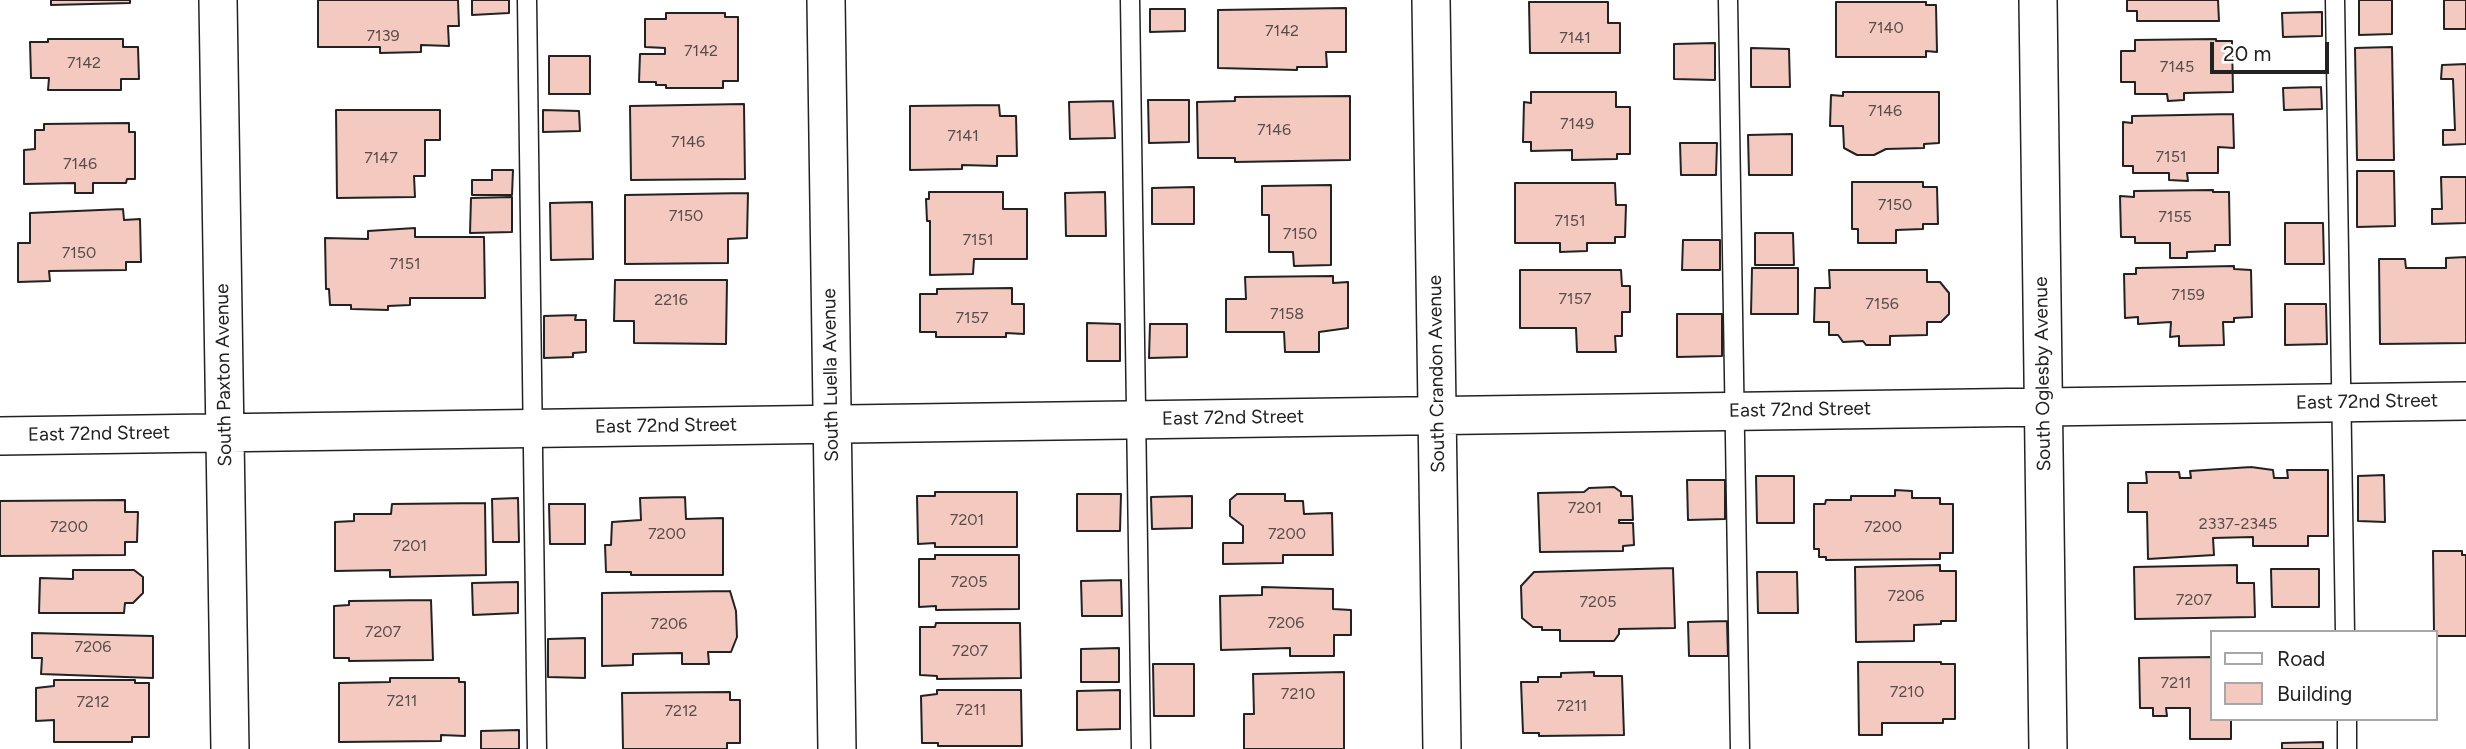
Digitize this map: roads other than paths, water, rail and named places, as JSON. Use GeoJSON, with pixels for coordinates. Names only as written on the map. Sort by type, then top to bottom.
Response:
{"type":"FeatureCollection","features":[{"type":"Feature","properties":{"kind":"street","name":"South Paxton Avenue"},"geometry":{"type":"LineString","coordinates":[[218,0],[230,749]]}},
{"type":"Feature","properties":{"kind":"street","name":"South Luella Avenue"},"geometry":{"type":"LineString","coordinates":[[826,0],[836,749]]}},
{"type":"Feature","properties":{"kind":"street","name":"South Crandon Avenue"},"geometry":{"type":"LineString","coordinates":[[1431,0],[1442,749]]}},
{"type":"Feature","properties":{"kind":"street","name":"South Oglesby Avenue"},"geometry":{"type":"LineString","coordinates":[[2038,0],[2048,749]]}},
{"type":"Feature","properties":{"kind":"street","name":"East 72nd Street"},"geometry":{"type":"LineString","coordinates":[[0,436],[2466,401]]}},
{"type":"Feature","properties":{"kind":"lane"},"geometry":{"type":"LineString","coordinates":[[527,0],[537,749]]}},
{"type":"Feature","properties":{"kind":"lane"},"geometry":{"type":"LineString","coordinates":[[1130,0],[1141,749]]}},
{"type":"Feature","properties":{"kind":"lane"},"geometry":{"type":"LineString","coordinates":[[1728,0],[1740,749]]}},
{"type":"Feature","properties":{"kind":"lane"},"geometry":{"type":"LineString","coordinates":[[2335,0],[2346,630]]}},
{"type":"Feature","properties":{"kind":"lane"},"geometry":{"type":"LineString","coordinates":[[2347,721],[2347,749]]}}]}
